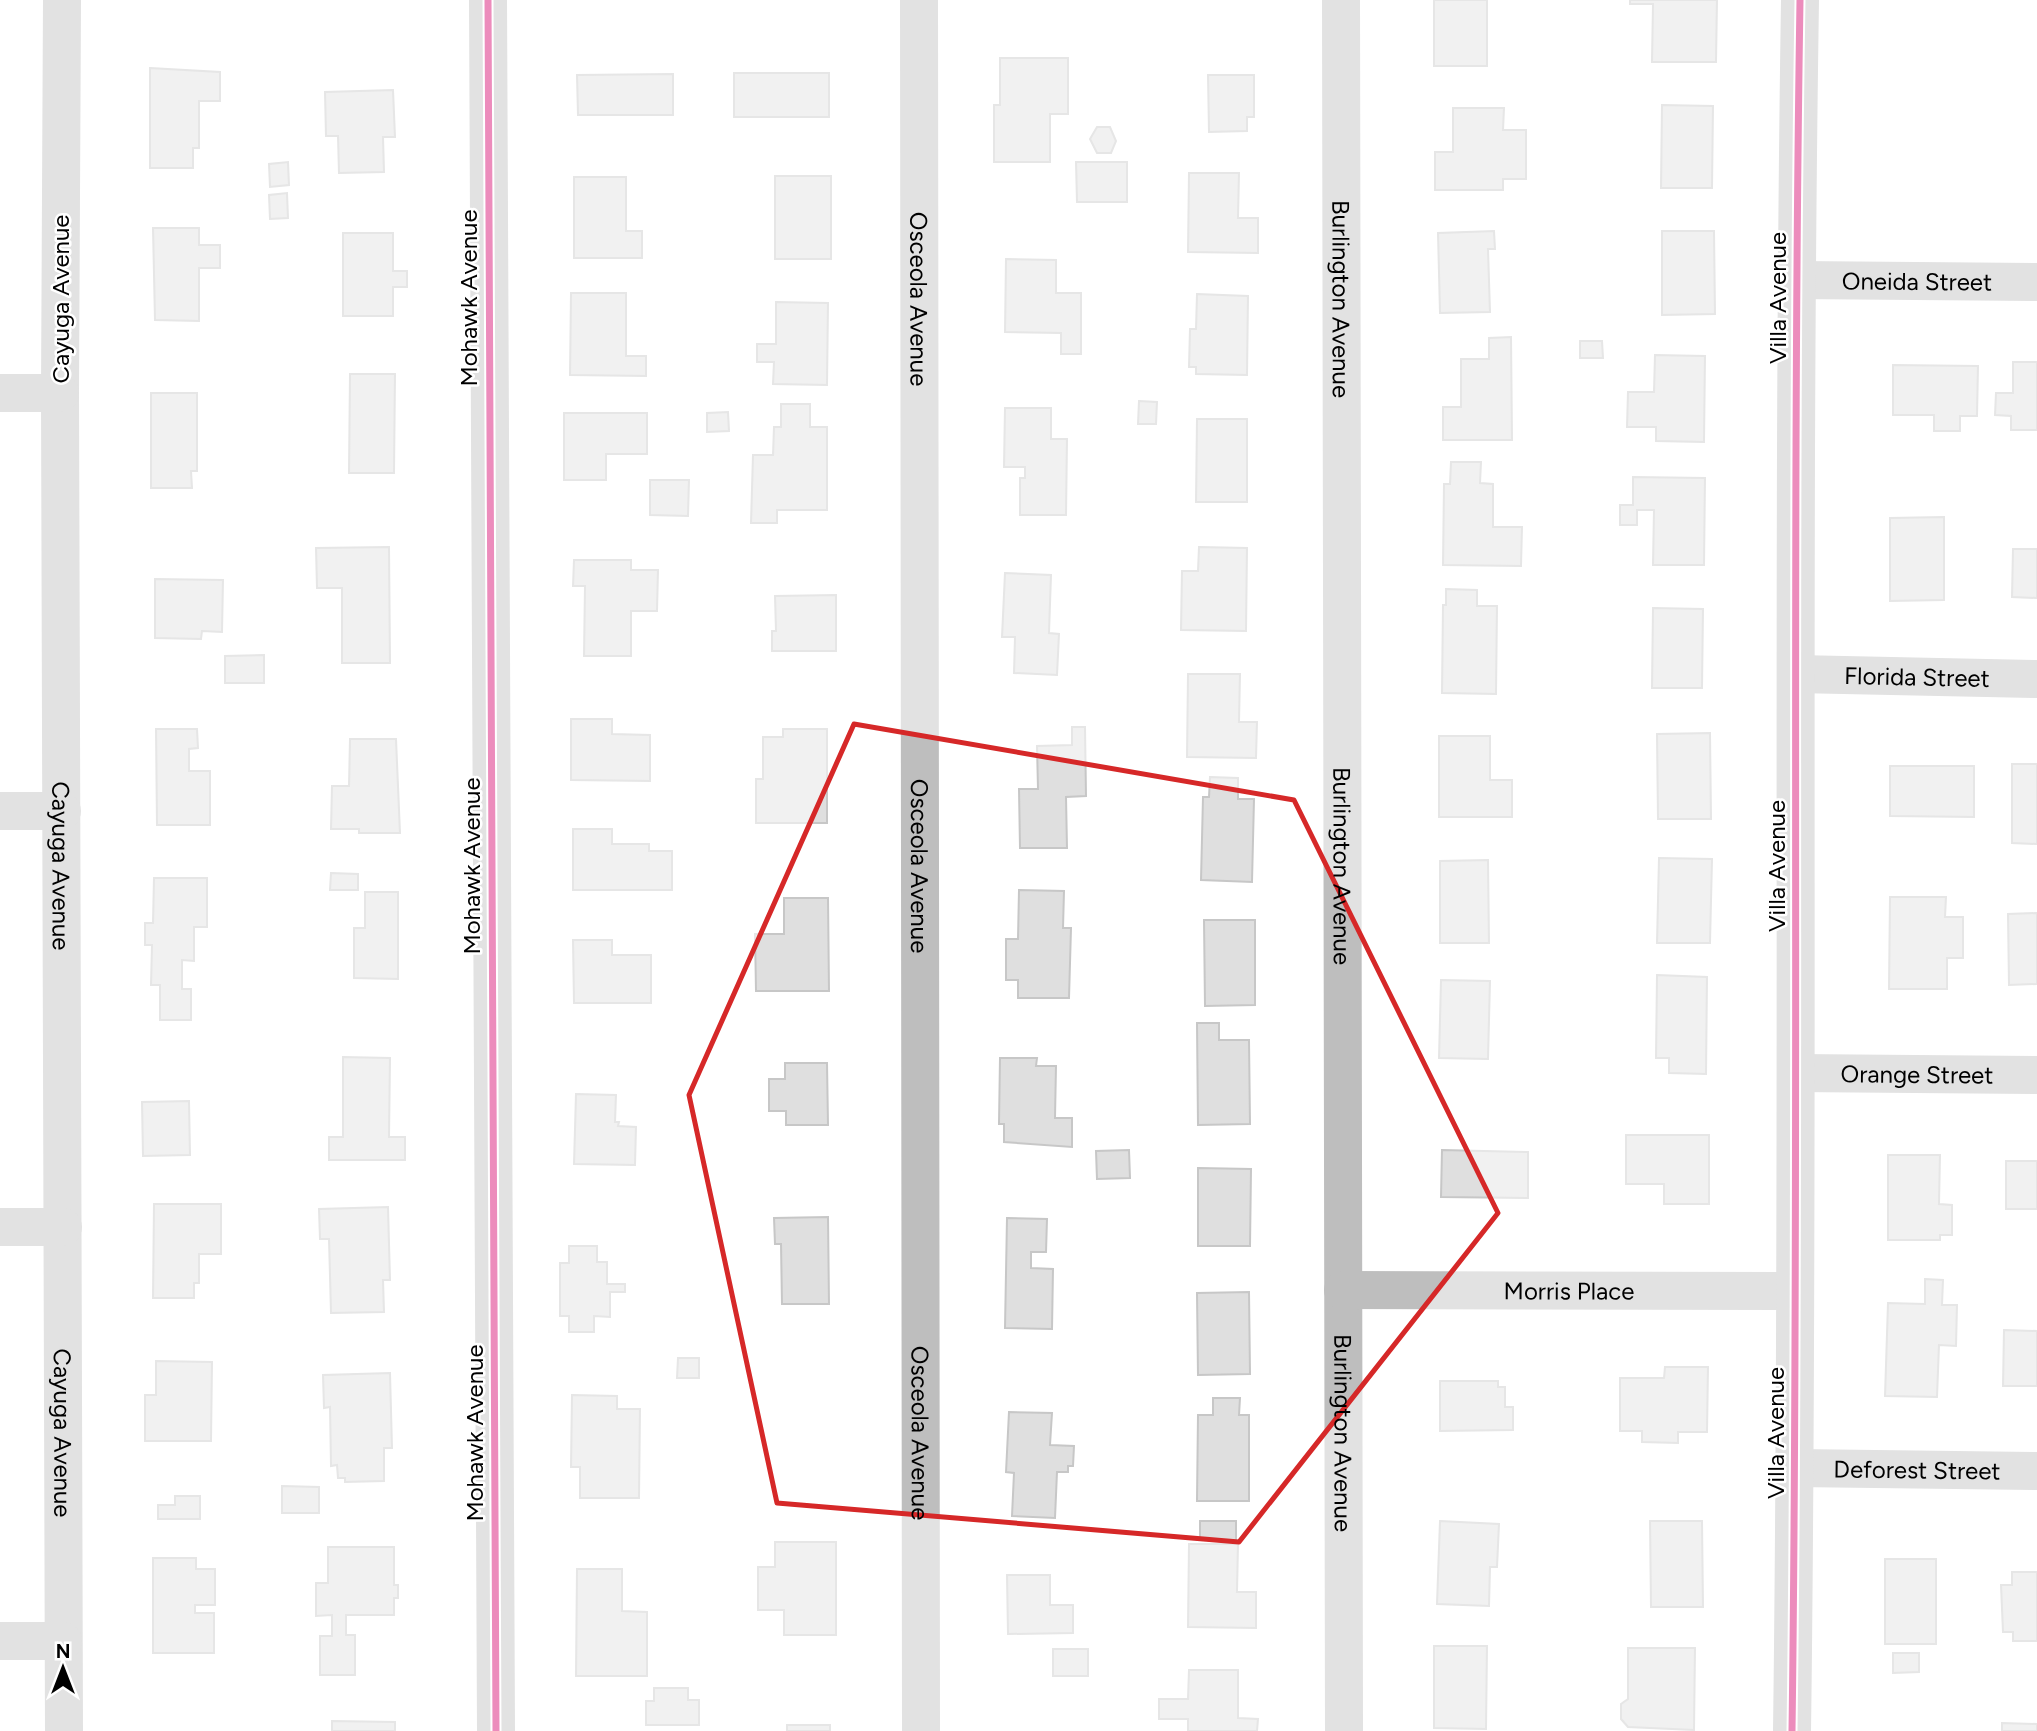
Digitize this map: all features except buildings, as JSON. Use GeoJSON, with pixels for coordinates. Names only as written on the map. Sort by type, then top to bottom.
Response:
{"type":"FeatureCollection","features":[{"type":"Feature","properties":{"kind":"street","name":"Cayuga Avenue"},"geometry":{"type":"LineString","coordinates":[[62,0],[60,393],[64,1731]]}},
{"type":"Feature","properties":{"kind":"street","name":"Mohawk Avenue"},"geometry":{"type":"LineString","coordinates":[[488,0],[496,1731]]}},
{"type":"Feature","properties":{"kind":"street","name":"Osceola Avenue"},"geometry":{"type":"LineString","coordinates":[[919,0],[921,1731]]}},
{"type":"Feature","properties":{"kind":"street","name":"Burlington Avenue"},"geometry":{"type":"LineString","coordinates":[[1342,0],[1344,1731]]}},
{"type":"Feature","properties":{"kind":"street","name":"Villa Avenue"},"geometry":{"type":"LineString","coordinates":[[1792,1731],[1796,1468],[1793,1291],[1796,1073],[1796,280],[1800,0]]}},
{"type":"Feature","properties":{"kind":"street","name":"Oneida Street"},"geometry":{"type":"LineString","coordinates":[[1796,280],[2037,282]]}},
{"type":"Feature","properties":{"kind":"street"},"geometry":{"type":"LineString","coordinates":[[0,393],[60,393]]}},
{"type":"Feature","properties":{"kind":"street","name":"Florida Street"},"geometry":{"type":"LineString","coordinates":[[1796,674],[2037,679]]}},
{"type":"Feature","properties":{"kind":"street"},"geometry":{"type":"LineString","coordinates":[[0,811],[62,811]]}},
{"type":"Feature","properties":{"kind":"street","name":"Orange Street"},"geometry":{"type":"LineString","coordinates":[[1796,1073],[2037,1075]]}},
{"type":"Feature","properties":{"kind":"street"},"geometry":{"type":"LineString","coordinates":[[0,1227],[63,1227]]}},
{"type":"Feature","properties":{"kind":"street","name":"Morris Place"},"geometry":{"type":"LineString","coordinates":[[1343,1290],[1793,1291]]}},
{"type":"Feature","properties":{"kind":"street","name":"Deforest Street"},"geometry":{"type":"LineString","coordinates":[[1796,1468],[2037,1471]]}},
{"type":"Feature","properties":{"kind":"street"},"geometry":{"type":"LineString","coordinates":[[0,1641],[63,1641]]}},
{"type":"Feature","properties":{"kind":"highlighted area"},"geometry":{"type":"Polygon","coordinates":[[[854,724],[1294,800],[1498,1213],[1239,1542],[777,1503],[689,1095],[854,724]]]}},
{"type":"Feature","properties":{"kind":"cycle path"},"geometry":{"type":"LineString","coordinates":[[488,0],[496,1731]]}},
{"type":"Feature","properties":{"kind":"cycle path"},"geometry":{"type":"LineString","coordinates":[[1792,1731],[1800,0]]}}]}
